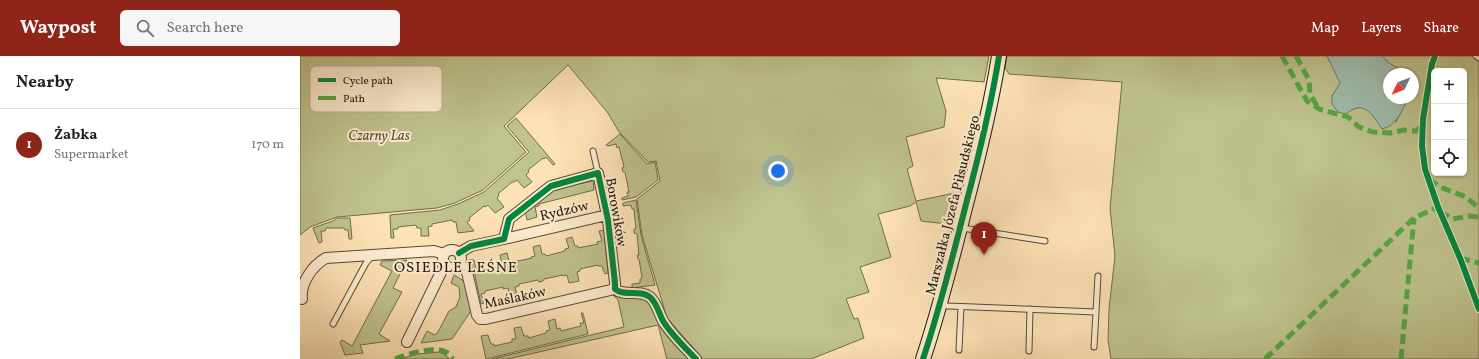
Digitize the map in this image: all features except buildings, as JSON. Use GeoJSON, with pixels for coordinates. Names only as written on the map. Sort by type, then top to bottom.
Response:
{"type":"FeatureCollection","features":[{"type":"Feature","properties":{"kind":"street","name":"Marszałka Józefa Piłsudskiego"},"geometry":{"type":"LineString","coordinates":[[923,359],[940,304],[960,227],[985,127],[999,56]]}},
{"type":"Feature","properties":{"kind":"street","name":"Borowików"},"geometry":{"type":"LineString","coordinates":[[504,239],[509,220],[551,186],[598,173],[608,214],[615,289]]}},
{"type":"Feature","properties":{"kind":"street","name":"Rydzów"},"geometry":{"type":"LineString","coordinates":[[504,239],[608,214]]}},
{"type":"Feature","properties":{"kind":"street"},"geometry":{"type":"LineString","coordinates":[[407,342],[444,259],[450,250],[457,250],[459,252],[471,246],[504,239]]}},
{"type":"Feature","properties":{"kind":"street"},"geometry":{"type":"LineString","coordinates":[[302,299],[301,294],[304,284],[314,268],[326,258],[434,252],[444,259],[451,268],[455,268],[460,264],[461,256],[459,252]]}},
{"type":"Feature","properties":{"kind":"street","name":"Maślaków"},"geometry":{"type":"LineString","coordinates":[[460,264],[467,272],[477,315],[480,318],[486,319],[615,289]]}},
{"type":"Feature","properties":{"kind":"street"},"geometry":{"type":"LineString","coordinates":[[615,289],[618,292],[642,294],[651,298],[655,302],[668,329],[696,359]]}},
{"type":"Feature","properties":{"kind":"lane"},"geometry":{"type":"LineString","coordinates":[[1435,56],[1432,64],[1423,119],[1422,146],[1425,169],[1438,207],[1460,258],[1479,309]]}},
{"type":"Feature","properties":{"kind":"lane","name":"Borowików"},"geometry":{"type":"LineString","coordinates":[[593,151],[598,173]]}},
{"type":"Feature","properties":{"kind":"lane"},"geometry":{"type":"LineString","coordinates":[[960,227],[1045,241]]}},
{"type":"Feature","properties":{"kind":"lane"},"geometry":{"type":"LineString","coordinates":[[333,324],[366,263],[372,255]]}},
{"type":"Feature","properties":{"kind":"lane"},"geometry":{"type":"LineString","coordinates":[[1094,347],[1098,276]]}},
{"type":"Feature","properties":{"kind":"lane"},"geometry":{"type":"LineString","coordinates":[[940,304],[961,307],[1096,312]]}},
{"type":"Feature","properties":{"kind":"lane"},"geometry":{"type":"LineString","coordinates":[[959,350],[961,307]]}},
{"type":"Feature","properties":{"kind":"lane"},"geometry":{"type":"LineString","coordinates":[[1028,351],[1030,309]]}},
{"type":"Feature","properties":{"kind":"green space","name":"Czarny Las"},"geometry":{"type":"Polygon","coordinates":[[[300,56],[989,56],[984,82],[936,78],[946,111],[944,127],[906,137],[913,166],[907,169],[916,201],[955,193],[947,224],[921,221],[916,202],[910,206],[878,214],[891,257],[860,267],[869,292],[846,299],[854,319],[858,318],[864,338],[811,359],[703,359],[667,318],[642,235],[637,199],[660,181],[656,161],[648,162],[619,132],[608,113],[568,65],[504,126],[526,152],[483,190],[455,203],[437,208],[337,217],[310,227],[300,235],[300,56]]]}},
{"type":"Feature","properties":{"kind":"green space"},"geometry":{"type":"Polygon","coordinates":[[[1007,56],[1327,56],[1341,83],[1332,96],[1352,109],[1361,107],[1396,122],[1405,104],[1419,104],[1419,68],[1396,68],[1382,56],[1479,56],[1479,359],[1111,359],[1108,340],[1109,309],[1115,256],[1110,208],[1122,82],[1009,74],[1005,68],[1007,56]]]}},
{"type":"Feature","properties":{"kind":"green space"},"geometry":{"type":"Polygon","coordinates":[[[516,118],[555,164],[553,165],[546,157],[544,159],[543,158],[528,170],[529,172],[526,175],[532,182],[524,188],[517,180],[512,182],[498,194],[499,196],[497,198],[504,207],[495,213],[488,205],[485,207],[484,206],[469,218],[470,220],[467,222],[474,231],[458,233],[456,222],[453,222],[452,220],[432,224],[432,226],[428,227],[429,236],[421,236],[421,228],[417,228],[416,225],[393,229],[394,238],[391,238],[390,215],[440,210],[458,204],[484,192],[529,152],[507,126],[516,118]]]}},
{"type":"Feature","properties":{"kind":"green space"},"geometry":{"type":"Polygon","coordinates":[[[620,134],[647,164],[655,162],[658,180],[636,197],[622,200],[622,198],[628,196],[627,192],[629,192],[625,172],[623,172],[622,168],[624,167],[619,147],[617,148],[616,144],[606,145],[620,134]]]}},
{"type":"Feature","properties":{"kind":"green space"},"geometry":{"type":"Polygon","coordinates":[[[593,181],[594,190],[539,204],[539,206],[535,207],[537,217],[527,220],[525,211],[554,189],[593,181]]]}},
{"type":"Feature","properties":{"kind":"green space"},"geometry":{"type":"Polygon","coordinates":[[[636,200],[641,235],[655,285],[632,288],[632,284],[640,283],[640,279],[642,278],[637,255],[639,255],[637,234],[634,233],[634,229],[636,229],[634,209],[632,209],[631,205],[623,206],[623,203],[636,200]]]}},
{"type":"Feature","properties":{"kind":"green space"},"geometry":{"type":"Polygon","coordinates":[[[337,218],[350,218],[352,239],[349,239],[348,230],[345,230],[344,228],[326,228],[325,231],[321,231],[322,242],[319,243],[313,228],[333,221],[337,218]]]}},
{"type":"Feature","properties":{"kind":"green space"},"geometry":{"type":"Polygon","coordinates":[[[604,230],[608,273],[605,274],[602,266],[598,265],[580,269],[580,271],[577,272],[579,281],[569,283],[567,275],[563,275],[544,279],[543,281],[539,282],[538,280],[519,284],[519,286],[515,287],[517,296],[510,297],[508,288],[503,289],[503,287],[485,291],[485,293],[481,294],[484,303],[481,304],[474,271],[469,260],[474,260],[476,269],[479,268],[480,270],[498,267],[498,264],[502,264],[500,255],[507,253],[509,261],[513,262],[532,258],[531,257],[535,256],[533,247],[540,245],[542,254],[545,254],[546,256],[565,251],[565,249],[569,248],[566,239],[572,237],[575,246],[578,246],[578,248],[598,244],[597,242],[602,241],[599,231],[604,230]]]}},
{"type":"Feature","properties":{"kind":"green space"},"geometry":{"type":"Polygon","coordinates":[[[407,260],[393,288],[402,292],[379,334],[390,341],[360,345],[363,353],[345,355],[340,342],[342,340],[352,346],[392,271],[380,265],[382,261],[407,260]]]}},
{"type":"Feature","properties":{"kind":"green space"},"geometry":{"type":"Polygon","coordinates":[[[454,275],[464,281],[471,311],[452,339],[421,343],[427,331],[435,335],[438,332],[449,311],[456,307],[460,297],[459,287],[451,283],[454,275]]]}},
{"type":"Feature","properties":{"kind":"green space"},"geometry":{"type":"Polygon","coordinates":[[[613,295],[647,299],[689,359],[667,359],[658,325],[508,359],[492,359],[624,327],[618,300],[613,295]]]}},
{"type":"Feature","properties":{"kind":"green space"},"geometry":{"type":"Polygon","coordinates":[[[581,313],[583,313],[588,334],[486,359],[481,336],[488,335],[491,344],[494,344],[494,346],[512,342],[512,339],[516,339],[514,328],[521,327],[524,336],[528,336],[529,338],[546,333],[546,331],[550,330],[548,321],[555,319],[557,329],[560,328],[561,331],[581,326],[580,323],[584,323],[581,313]]]}},
{"type":"Feature","properties":{"kind":"green space"},"geometry":{"type":"Polygon","coordinates":[[[439,352],[447,356],[449,359],[400,359],[417,354],[439,352]]]}},
{"type":"Feature","properties":{"kind":"shaded area"},"geometry":{"type":"Polygon","coordinates":[[[1327,56],[1382,56],[1398,68],[1383,68],[1383,104],[1405,104],[1392,125],[1382,129],[1375,118],[1363,108],[1352,110],[1346,114],[1338,112],[1332,104],[1332,96],[1340,83],[1327,56]]]}},
{"type":"Feature","properties":{"kind":"marked path"},"geometry":{"type":"LineString","coordinates":[[1282,56],[1307,101],[1319,109],[1348,117],[1359,127],[1373,132],[1390,133],[1404,130],[1416,131],[1423,125]]}},
{"type":"Feature","properties":{"kind":"marked path"},"geometry":{"type":"LineString","coordinates":[[1296,56],[1309,80],[1310,94],[1317,106]]}},
{"type":"Feature","properties":{"kind":"marked path"},"geometry":{"type":"LineString","coordinates":[[1429,179],[1440,187],[1466,197],[1479,208]]}},
{"type":"Feature","properties":{"kind":"marked path"},"geometry":{"type":"LineString","coordinates":[[1265,359],[1414,218],[1438,207]]}},
{"type":"Feature","properties":{"kind":"marked path"},"geometry":{"type":"LineString","coordinates":[[1440,212],[1453,219],[1469,216],[1479,217]]}},
{"type":"Feature","properties":{"kind":"marked path"},"geometry":{"type":"LineString","coordinates":[[1401,359],[1414,218]]}},
{"type":"Feature","properties":{"kind":"marked path"},"geometry":{"type":"LineString","coordinates":[[1460,258],[1479,263]]}},
{"type":"Feature","properties":{"kind":"marked path"},"geometry":{"type":"LineString","coordinates":[[395,359],[428,350],[441,350],[449,354],[453,359]]}},
{"type":"Feature","properties":{"kind":"cycle path"},"geometry":{"type":"LineString","coordinates":[[923,359],[946,282],[976,167],[999,56]]}},
{"type":"Feature","properties":{"kind":"cycle path"},"geometry":{"type":"LineString","coordinates":[[1435,56],[1432,64],[1423,119],[1422,146],[1425,169],[1438,207],[1460,258],[1479,309]]}},
{"type":"Feature","properties":{"kind":"cycle path"},"geometry":{"type":"LineString","coordinates":[[459,253],[471,246],[504,239],[509,219],[551,186],[598,173],[608,220],[615,289],[650,297],[655,303],[668,329],[696,359]]}},
{"type":"Feature","properties":{"kind":"place","name":"Żabka"},"geometry":{"type":"Point","coordinates":[984,255]}},
{"type":"Feature","properties":{"kind":"district","name":"OSIEDLE LEŚNE"},"geometry":{"type":"Point","coordinates":[456,267]}}]}
